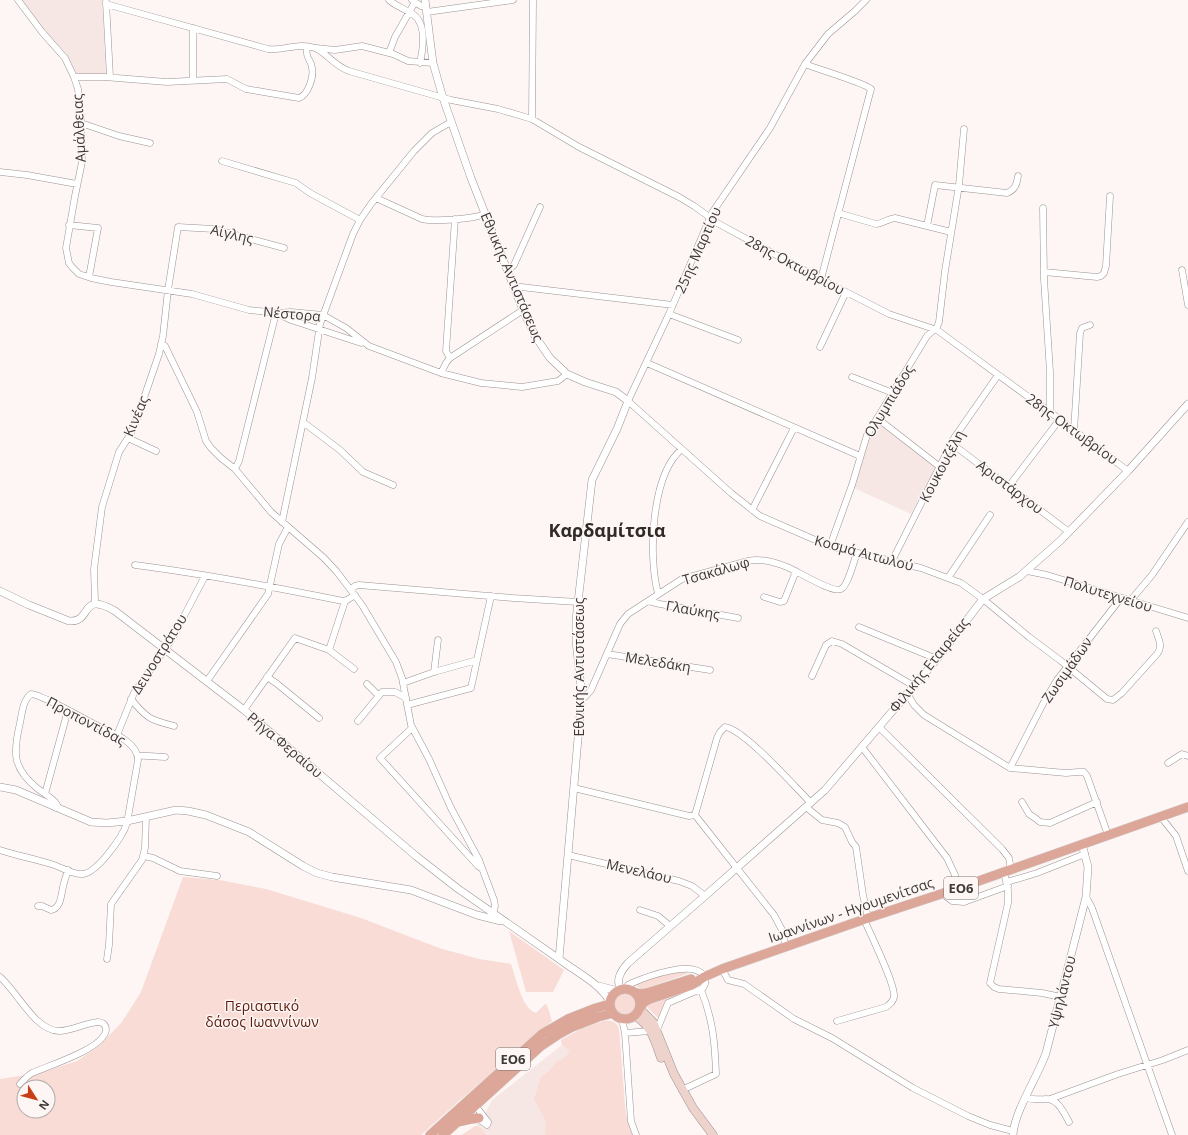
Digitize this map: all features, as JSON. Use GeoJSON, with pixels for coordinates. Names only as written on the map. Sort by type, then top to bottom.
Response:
{"type":"FeatureCollection","features":[{"type":"Feature","properties":{"kind":"main road","name":"Ιωαννίνων - Ηγουμενίτσας"},"geometry":{"type":"LineString","coordinates":[[638,1011],[644,1002],[650,999],[692,985],[704,977],[722,969],[866,918],[943,894],[1188,807]]}},
{"type":"Feature","properties":{"kind":"main road","name":"Ιωαννίνων - Ηγουμενίτσας"},"geometry":{"type":"LineString","coordinates":[[636,993],[647,993],[691,979],[704,977]]}},
{"type":"Feature","properties":{"kind":"main road","name":"ΕΟ6"},"geometry":{"type":"LineString","coordinates":[[622,990],[631,990],[636,993]]}},
{"type":"Feature","properties":{"kind":"main road"},"geometry":{"type":"LineString","coordinates":[[622,990],[613,996],[611,1006],[622,1019]]}},
{"type":"Feature","properties":{"kind":"main road"},"geometry":{"type":"LineString","coordinates":[[636,993],[640,1000],[638,1011],[646,1024],[654,1030],[682,1090],[701,1120],[713,1135]]}},
{"type":"Feature","properties":{"kind":"main road","name":"ΕΟ6"},"geometry":{"type":"LineString","coordinates":[[430,1135],[548,1041],[572,1027],[598,1017],[611,1006]]}},
{"type":"Feature","properties":{"kind":"main road","name":"ΕΟ6"},"geometry":{"type":"LineString","coordinates":[[622,1019],[629,1019],[638,1011]]}},
{"type":"Feature","properties":{"kind":"main road","name":"ΕΟ6"},"geometry":{"type":"LineString","coordinates":[[443,1135],[455,1124],[469,1105]]}},
{"type":"Feature","properties":{"kind":"main road"},"geometry":{"type":"LineString","coordinates":[[455,1124],[479,1118]]}},
{"type":"Feature","properties":{"kind":"street","name":"Αμάλθειας"},"geometry":{"type":"LineString","coordinates":[[18,0],[42,32],[65,58],[79,94],[82,162],[70,225],[67,252],[69,263],[75,271]]}},
{"type":"Feature","properties":{"kind":"street"},"geometry":{"type":"LineString","coordinates":[[389,0],[417,17],[422,28],[423,46],[420,63]]}},
{"type":"Feature","properties":{"kind":"street"},"geometry":{"type":"LineString","coordinates":[[389,53],[395,37],[409,12],[413,1],[421,6],[426,6],[513,0]]}},
{"type":"Feature","properties":{"kind":"street"},"geometry":{"type":"LineString","coordinates":[[532,119],[533,0]]}},
{"type":"Feature","properties":{"kind":"street","name":"25ης Μαρτίου"},"geometry":{"type":"LineString","coordinates":[[628,401],[673,305],[709,218],[770,128],[805,64],[828,34],[866,0]]}},
{"type":"Feature","properties":{"kind":"street"},"geometry":{"type":"LineString","coordinates":[[110,77],[106,2],[270,49],[298,46],[335,50],[362,46],[389,53],[408,61],[433,64]]}},
{"type":"Feature","properties":{"kind":"street","name":"Εθνικής Αντιστάσεως"},"geometry":{"type":"LineString","coordinates":[[426,6],[433,64],[443,98],[485,214],[513,286],[535,336],[544,351],[556,365],[567,374],[585,382],[616,392],[628,401],[617,429],[592,480],[578,602],[576,641],[581,698],[558,959]]}},
{"type":"Feature","properties":{"kind":"street"},"geometry":{"type":"LineString","coordinates":[[193,28],[193,80]]}},
{"type":"Feature","properties":{"kind":"street"},"geometry":{"type":"LineString","coordinates":[[74,78],[110,77],[167,82],[229,79],[246,89],[301,98],[305,95],[308,89],[312,70],[306,55],[307,47]]}},
{"type":"Feature","properties":{"kind":"street","name":"28ης Οκτωβρίου"},"geometry":{"type":"LineString","coordinates":[[315,48],[341,68],[443,98],[498,109],[532,119],[545,125],[574,144],[679,197],[694,206],[709,218],[821,279],[889,314],[935,329],[1128,470]]}},
{"type":"Feature","properties":{"kind":"street"},"geometry":{"type":"LineString","coordinates":[[805,64],[860,83],[871,89],[821,279]]}},
{"type":"Feature","properties":{"kind":"street"},"geometry":{"type":"LineString","coordinates":[[282,522],[303,422],[319,328],[349,244],[360,220],[396,172],[425,139],[451,122]]}},
{"type":"Feature","properties":{"kind":"street"},"geometry":{"type":"LineString","coordinates":[[81,123],[119,136],[150,143]]}},
{"type":"Feature","properties":{"kind":"street"},"geometry":{"type":"LineString","coordinates":[[935,329],[940,320],[951,232],[959,187],[964,129]]}},
{"type":"Feature","properties":{"kind":"street"},"geometry":{"type":"LineString","coordinates":[[222,161],[296,183],[310,193],[360,220]]}},
{"type":"Feature","properties":{"kind":"street"},"geometry":{"type":"LineString","coordinates":[[0,172],[77,184]]}},
{"type":"Feature","properties":{"kind":"street"},"geometry":{"type":"LineString","coordinates":[[927,226],[935,185],[1007,193],[1016,186],[1018,176]]}},
{"type":"Feature","properties":{"kind":"street"},"geometry":{"type":"LineString","coordinates":[[1044,272],[1097,277],[1104,273],[1106,266],[1110,196]]}},
{"type":"Feature","properties":{"kind":"street"},"geometry":{"type":"LineString","coordinates":[[376,198],[425,220],[455,219],[485,214]]}},
{"type":"Feature","properties":{"kind":"street"},"geometry":{"type":"LineString","coordinates":[[508,271],[514,266],[540,207]]}},
{"type":"Feature","properties":{"kind":"street"},"geometry":{"type":"LineString","coordinates":[[1043,208],[1045,309],[1050,372],[1050,412]]}},
{"type":"Feature","properties":{"kind":"street"},"geometry":{"type":"LineString","coordinates":[[838,213],[876,224],[880,224],[888,219],[895,218],[951,232]]}},
{"type":"Feature","properties":{"kind":"street"},"geometry":{"type":"LineString","coordinates":[[450,358],[446,351],[455,219]]}},
{"type":"Feature","properties":{"kind":"street"},"geometry":{"type":"LineString","coordinates":[[70,225],[98,228],[89,278]]}},
{"type":"Feature","properties":{"kind":"street","name":"Αίγλης"},"geometry":{"type":"LineString","coordinates":[[178,228],[214,228],[284,248]]}},
{"type":"Feature","properties":{"kind":"street","name":"Κινέας"},"geometry":{"type":"LineString","coordinates":[[96,603],[94,569],[102,507],[118,454],[128,438],[142,405],[159,354],[178,228]]}},
{"type":"Feature","properties":{"kind":"street"},"geometry":{"type":"LineString","coordinates":[[1182,270],[1188,305]]}},
{"type":"Feature","properties":{"kind":"street","name":"Νέστορα"},"geometry":{"type":"LineString","coordinates":[[75,271],[89,278],[198,295],[249,310],[323,315],[346,328],[369,346],[441,373],[481,383],[518,388],[558,381],[567,374]]}},
{"type":"Feature","properties":{"kind":"street"},"geometry":{"type":"LineString","coordinates":[[513,286],[673,305]]}},
{"type":"Feature","properties":{"kind":"street"},"geometry":{"type":"LineString","coordinates":[[820,347],[846,292]]}},
{"type":"Feature","properties":{"kind":"street"},"geometry":{"type":"LineString","coordinates":[[441,373],[450,358],[523,310]]}},
{"type":"Feature","properties":{"kind":"street"},"geometry":{"type":"LineString","coordinates":[[234,469],[239,461],[276,313],[291,320],[319,328],[369,346]]}},
{"type":"Feature","properties":{"kind":"street"},"geometry":{"type":"LineString","coordinates":[[669,314],[738,340]]}},
{"type":"Feature","properties":{"kind":"street"},"geometry":{"type":"LineString","coordinates":[[1074,431],[1080,333],[1082,328],[1090,325]]}},
{"type":"Feature","properties":{"kind":"street","name":"Ολυμπιάδος"},"geometry":{"type":"LineString","coordinates":[[830,546],[852,485],[867,434],[927,336],[935,329]]}},
{"type":"Feature","properties":{"kind":"street"},"geometry":{"type":"LineString","coordinates":[[161,344],[165,346],[197,412],[206,441],[216,454],[234,469],[261,501],[282,522],[324,558],[353,592],[396,662],[403,683],[412,728],[429,758],[450,808],[482,868],[494,900],[495,906],[493,914]]}},
{"type":"Feature","properties":{"kind":"street"},"geometry":{"type":"LineString","coordinates":[[647,363],[860,456]]}},
{"type":"Feature","properties":{"kind":"street","name":"Κουκουζέλη"},"geometry":{"type":"LineString","coordinates":[[892,561],[951,443],[998,375]]}},
{"type":"Feature","properties":{"kind":"street"},"geometry":{"type":"LineString","coordinates":[[852,377],[893,393]]}},
{"type":"Feature","properties":{"kind":"street","name":"Κοσμά Αιτωλού"},"geometry":{"type":"LineString","coordinates":[[628,401],[752,510],[778,525],[830,546],[892,561],[948,578],[966,586],[1029,637],[1068,666],[1107,699],[1113,700],[1122,693],[1160,649],[1161,645],[1156,631]]}},
{"type":"Feature","properties":{"kind":"street","name":"Φιλικής Εταιρείας"},"geometry":{"type":"LineString","coordinates":[[622,990],[618,981],[623,969],[632,958],[705,896],[808,805],[837,777],[907,693],[937,660],[983,599],[1027,571],[1069,532],[1188,404]]}},
{"type":"Feature","properties":{"kind":"street"},"geometry":{"type":"LineString","coordinates":[[877,418],[940,467]]}},
{"type":"Feature","properties":{"kind":"street"},"geometry":{"type":"LineString","coordinates":[[1009,486],[1060,419]]}},
{"type":"Feature","properties":{"kind":"street"},"geometry":{"type":"LineString","coordinates":[[303,422],[340,450],[363,472],[393,485]]}},
{"type":"Feature","properties":{"kind":"street"},"geometry":{"type":"LineString","coordinates":[[752,510],[794,428]]}},
{"type":"Feature","properties":{"kind":"street"},"geometry":{"type":"LineString","coordinates":[[128,438],[156,451]]}},
{"type":"Feature","properties":{"kind":"street","name":"Αριστάρχου"},"geometry":{"type":"LineString","coordinates":[[951,443],[1069,532]]}},
{"type":"Feature","properties":{"kind":"street"},"geometry":{"type":"LineString","coordinates":[[658,593],[656,586],[653,542],[655,513],[667,467],[682,449]]}},
{"type":"Feature","properties":{"kind":"street"},"geometry":{"type":"LineString","coordinates":[[948,578],[990,515]]}},
{"type":"Feature","properties":{"kind":"street"},"geometry":{"type":"LineString","coordinates":[[1130,601],[1152,575],[1188,522]]}},
{"type":"Feature","properties":{"kind":"street"},"geometry":{"type":"LineString","coordinates":[[207,681],[268,594],[278,544],[288,527]]}},
{"type":"Feature","properties":{"kind":"street","name":"Τσακάλωφ"},"geometry":{"type":"LineString","coordinates":[[581,698],[585,697],[591,690],[623,619],[658,593],[685,577],[753,560],[768,561],[796,571],[830,588],[840,590],[846,583],[857,553]]}},
{"type":"Feature","properties":{"kind":"street"},"geometry":{"type":"LineString","coordinates":[[135,565],[270,586],[345,601]]}},
{"type":"Feature","properties":{"kind":"street"},"geometry":{"type":"LineString","coordinates":[[764,597],[780,602],[784,601],[796,571]]}},
{"type":"Feature","properties":{"kind":"street","name":"Πολυτεχνείου"},"geometry":{"type":"LineString","coordinates":[[1027,571],[1047,575],[1186,617]]}},
{"type":"Feature","properties":{"kind":"street","name":"Δεινοστράτου"},"geometry":{"type":"LineString","coordinates":[[117,735],[137,689],[165,649],[205,576]]}},
{"type":"Feature","properties":{"kind":"street"},"geometry":{"type":"LineString","coordinates":[[329,650],[345,601],[353,592],[355,586],[578,602]]}},
{"type":"Feature","properties":{"kind":"street"},"geometry":{"type":"LineString","coordinates":[[0,591],[69,622],[78,620],[91,605],[96,603]]}},
{"type":"Feature","properties":{"kind":"street"},"geometry":{"type":"LineString","coordinates":[[407,705],[471,688],[491,596]]}},
{"type":"Feature","properties":{"kind":"street","name":"Ζωσιμάδων"},"geometry":{"type":"LineString","coordinates":[[1010,768],[1057,680],[1121,598]]}},
{"type":"Feature","properties":{"kind":"street","name":"Γλαύκης"},"geometry":{"type":"LineString","coordinates":[[648,601],[738,618]]}},
{"type":"Feature","properties":{"kind":"street","name":"Ρήγα Φεραίου"},"geometry":{"type":"LineString","coordinates":[[96,603],[103,604],[115,611],[244,710],[416,856],[465,895],[558,959]]}},
{"type":"Feature","properties":{"kind":"street"},"geometry":{"type":"LineString","coordinates":[[1186,617],[1188,611]]}},
{"type":"Feature","properties":{"kind":"street"},"geometry":{"type":"LineString","coordinates":[[859,627],[937,660]]}},
{"type":"Feature","properties":{"kind":"street"},"geometry":{"type":"LineString","coordinates":[[244,710],[295,638],[329,650],[354,669]]}},
{"type":"Feature","properties":{"kind":"street"},"geometry":{"type":"LineString","coordinates":[[434,672],[438,640]]}},
{"type":"Feature","properties":{"kind":"street"},"geometry":{"type":"LineString","coordinates":[[812,676],[826,645],[829,642],[834,641],[847,646],[914,686]]}},
{"type":"Feature","properties":{"kind":"street","name":"Μελεδάκη"},"geometry":{"type":"LineString","coordinates":[[607,654],[710,670]]}},
{"type":"Feature","properties":{"kind":"street"},"geometry":{"type":"LineString","coordinates":[[403,683],[434,672],[477,660]]}},
{"type":"Feature","properties":{"kind":"street"},"geometry":{"type":"LineString","coordinates":[[267,677],[319,718]]}},
{"type":"Feature","properties":{"kind":"street"},"geometry":{"type":"LineString","coordinates":[[367,684],[378,695]]}},
{"type":"Feature","properties":{"kind":"street"},"geometry":{"type":"LineString","coordinates":[[358,721],[382,692],[393,692],[406,698]]}},
{"type":"Feature","properties":{"kind":"street"},"geometry":{"type":"LineString","coordinates":[[907,693],[914,705],[924,715],[1010,768],[1066,774],[1084,772],[1087,776],[1108,835]]}},
{"type":"Feature","properties":{"kind":"street","name":"Προποντίδας"},"geometry":{"type":"LineString","coordinates":[[45,794],[27,778],[16,761],[15,747],[17,733],[24,705],[30,694],[68,710],[117,735],[134,748],[138,755]]}},
{"type":"Feature","properties":{"kind":"street"},"geometry":{"type":"LineString","coordinates":[[131,700],[142,713],[151,720],[174,726]]}},
{"type":"Feature","properties":{"kind":"street"},"geometry":{"type":"LineString","coordinates":[[56,808],[56,803],[45,794],[68,710]]}},
{"type":"Feature","properties":{"kind":"street"},"geometry":{"type":"LineString","coordinates":[[695,815],[717,738],[725,727],[733,730],[749,741],[822,820],[842,824],[847,829],[852,842],[856,847],[866,918],[891,982],[894,998],[892,1003],[886,1007],[838,1021]]}},
{"type":"Feature","properties":{"kind":"street"},"geometry":{"type":"LineString","coordinates":[[879,727],[1002,848],[1009,858],[1007,884],[1009,899],[990,979],[991,985],[999,989],[1042,993],[1061,997]]}},
{"type":"Feature","properties":{"kind":"street"},"geometry":{"type":"LineString","coordinates":[[412,728],[380,758],[479,868],[482,868]]}},
{"type":"Feature","properties":{"kind":"street"},"geometry":{"type":"LineString","coordinates":[[862,747],[947,858],[954,876],[956,889]]}},
{"type":"Feature","properties":{"kind":"street"},"geometry":{"type":"LineString","coordinates":[[1168,763],[1182,754],[1188,756]]}},
{"type":"Feature","properties":{"kind":"street"},"geometry":{"type":"LineString","coordinates":[[0,850],[82,874],[89,872],[104,859],[125,828],[138,755],[165,757]]}},
{"type":"Feature","properties":{"kind":"street"},"geometry":{"type":"LineString","coordinates":[[0,787],[16,790],[91,822],[107,823],[127,821],[176,810],[206,815],[249,832],[303,866],[317,873],[332,877],[411,890],[477,915],[505,922]]}},
{"type":"Feature","properties":{"kind":"street"},"geometry":{"type":"LineString","coordinates":[[574,788],[689,816],[695,815]]}},
{"type":"Feature","properties":{"kind":"street"},"geometry":{"type":"LineString","coordinates":[[1022,802],[1029,814],[1040,822],[1050,823],[1096,802]]}},
{"type":"Feature","properties":{"kind":"street"},"geometry":{"type":"LineString","coordinates":[[695,815],[774,915],[782,930],[786,947]]}},
{"type":"Feature","properties":{"kind":"street"},"geometry":{"type":"LineString","coordinates":[[106,958],[109,945],[111,904],[137,869],[144,856],[146,817]]}},
{"type":"Feature","properties":{"kind":"street"},"geometry":{"type":"LineString","coordinates":[[1161,817],[1176,836],[1188,871]]}},
{"type":"Feature","properties":{"kind":"street","name":"Υψηλάντου"},"geometry":{"type":"LineString","coordinates":[[1013,1133],[1016,1120],[1046,1053],[1086,897],[1088,867],[1086,854],[1082,844]]}},
{"type":"Feature","properties":{"kind":"street"},"geometry":{"type":"LineString","coordinates":[[943,894],[952,901],[964,902],[1086,854]]}},
{"type":"Feature","properties":{"kind":"street","name":"Μενελάου"},"geometry":{"type":"LineString","coordinates":[[568,855],[679,881],[692,886],[705,896]]}},
{"type":"Feature","properties":{"kind":"street"},"geometry":{"type":"LineString","coordinates":[[144,856],[153,858],[180,872],[217,876]]}},
{"type":"Feature","properties":{"kind":"street"},"geometry":{"type":"LineString","coordinates":[[38,906],[51,910],[57,907],[60,903],[68,870]]}},
{"type":"Feature","properties":{"kind":"street"},"geometry":{"type":"LineString","coordinates":[[1086,897],[1095,915],[1172,1135]]}},
{"type":"Feature","properties":{"kind":"street"},"geometry":{"type":"LineString","coordinates":[[640,910],[658,916],[670,926]]}},
{"type":"Feature","properties":{"kind":"street"},"geometry":{"type":"LineString","coordinates":[[558,959],[603,991],[611,1006]]}},
{"type":"Feature","properties":{"kind":"street"},"geometry":{"type":"LineString","coordinates":[[597,986],[622,990],[632,983],[672,969],[694,971],[700,973],[704,977],[705,986],[701,990],[668,1003],[654,1030],[625,1033]]}},
{"type":"Feature","properties":{"kind":"street"},"geometry":{"type":"LineString","coordinates":[[722,969],[728,980],[744,984],[794,1019],[832,1038],[913,1088],[968,1116],[1013,1133]]}},
{"type":"Feature","properties":{"kind":"street"},"geometry":{"type":"LineString","coordinates":[[0,977],[13,990],[35,1017],[51,1030],[63,1030],[98,1022],[102,1022],[106,1029],[102,1038],[92,1046],[77,1055],[30,1074],[25,1079]]}},
{"type":"Feature","properties":{"kind":"street"},"geometry":{"type":"LineString","coordinates":[[682,1090],[716,1074],[714,1033],[708,1007],[701,990]]}},
{"type":"Feature","properties":{"kind":"street"},"geometry":{"type":"LineString","coordinates":[[622,1019],[625,1033],[631,1121],[636,1135]]}},
{"type":"Feature","properties":{"kind":"street"},"geometry":{"type":"LineString","coordinates":[[1026,1098],[1034,1100],[1050,1099],[1188,1050]]}},
{"type":"Feature","properties":{"kind":"street"},"geometry":{"type":"LineString","coordinates":[[1050,1099],[1058,1104],[1069,1122]]}},
{"type":"Feature","properties":{"kind":"street"},"geometry":{"type":"LineString","coordinates":[[469,1105],[488,1124],[479,1118],[469,1105]]}},
{"type":"Feature","properties":{"kind":"shaded area"},"geometry":{"type":"Polygon","coordinates":[[[21,0],[102,0],[106,74],[76,74],[66,53],[45,31],[21,0]]]}},
{"type":"Feature","properties":{"kind":"shaded area"},"geometry":{"type":"Polygon","coordinates":[[[880,423],[936,466],[911,514],[854,488],[870,437],[880,423]]]}},
{"type":"Feature","properties":{"kind":"shaded area"},"geometry":{"type":"Polygon","coordinates":[[[604,1021],[617,1024],[619,1029],[625,1108],[627,1119],[633,1135],[462,1135],[480,1123],[492,1100],[562,1045],[561,1040],[583,1028],[604,1021]]]}},
{"type":"Feature","properties":{"kind":"green space","name":"Περιαστικό δάσος Ιωαννίνων"},"geometry":{"type":"Polygon","coordinates":[[[183,877],[219,880],[266,889],[361,918],[439,948],[479,959],[511,964],[520,992],[527,1006],[536,1013],[545,1004],[547,1005],[552,1021],[421,1135],[0,1135],[0,1079],[26,1075],[32,1077],[77,1061],[99,1046],[122,1022],[141,992],[183,877]]]}},
{"type":"Feature","properties":{"kind":"green space"},"geometry":{"type":"Polygon","coordinates":[[[509,931],[564,970],[553,992],[526,992],[509,931]]]}},
{"type":"Feature","properties":{"kind":"green space"},"geometry":{"type":"Polygon","coordinates":[[[678,971],[689,973],[642,990],[635,985],[666,973],[678,971]]]}},
{"type":"Feature","properties":{"kind":"green space"},"geometry":{"type":"Polygon","coordinates":[[[692,990],[694,991],[666,1001],[658,1018],[647,1007],[648,1005],[692,990]]]}},
{"type":"Feature","properties":{"kind":"green space"},"geometry":{"type":"Polygon","coordinates":[[[625,993],[633,996],[636,1004],[633,1012],[625,1015],[617,1012],[614,1004],[617,996],[625,993]]]}},
{"type":"Feature","properties":{"kind":"green space"},"geometry":{"type":"Polygon","coordinates":[[[604,1021],[613,1022],[619,1029],[625,1108],[627,1119],[633,1135],[545,1135],[546,1122],[534,1099],[541,1077],[549,1071],[557,1061],[562,1060],[570,1050],[562,1045],[561,1040],[583,1028],[604,1021]]]}},
{"type":"Feature","properties":{"kind":"green space"},"geometry":{"type":"Polygon","coordinates":[[[475,1126],[481,1128],[486,1135],[462,1135],[475,1126]]]}},
{"type":"Feature","properties":{"kind":"district","name":"Καρδαμίτσια"},"geometry":{"type":"Point","coordinates":[607,531]}}]}
